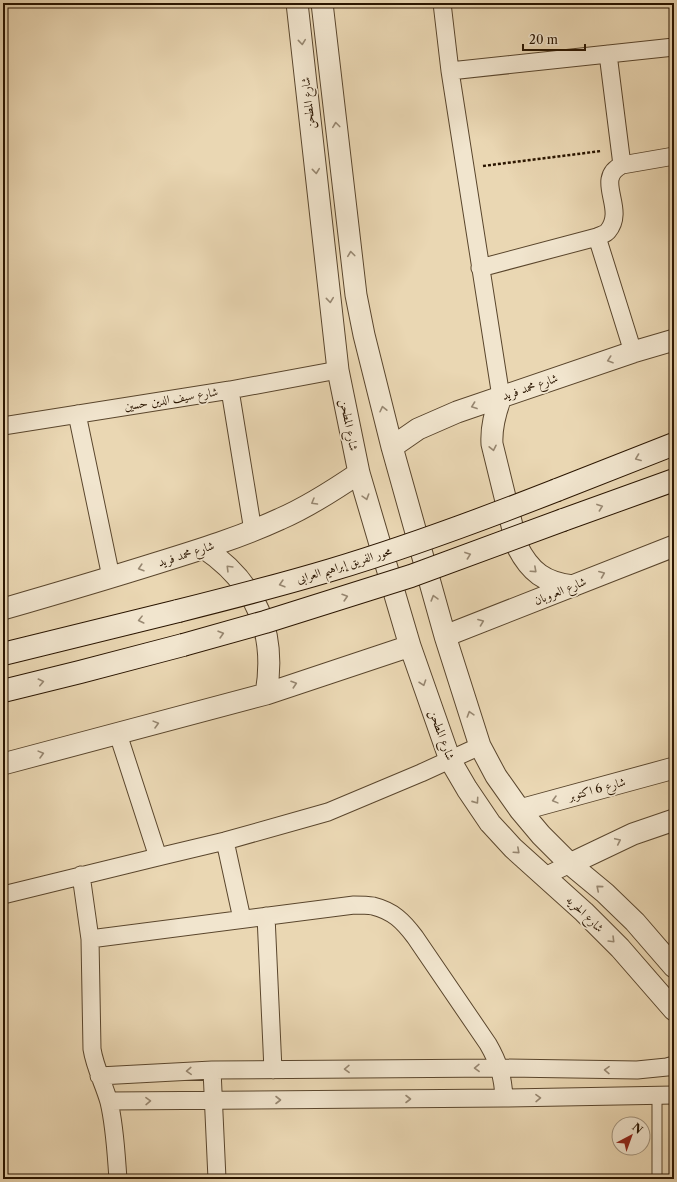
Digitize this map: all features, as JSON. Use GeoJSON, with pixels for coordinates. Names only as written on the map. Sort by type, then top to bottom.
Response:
{"type":"FeatureCollection","features":[{"type":"Feature","properties":{"kind":"main road","name":"محور الفريق إبراهيم العرابى"},"geometry":{"type":"LineString","coordinates":[[3,654],[256,591],[340,567],[483,519],[674,444]]}},
{"type":"Feature","properties":{"kind":"main road"},"geometry":{"type":"LineString","coordinates":[[3,691],[183,645],[272,620],[411,576],[674,480]]}},
{"type":"Feature","properties":{"kind":"street","name":"شارع المطحن"},"geometry":{"type":"LineString","coordinates":[[297,3],[338,370],[359,473],[410,646],[450,760],[490,823]]}},
{"type":"Feature","properties":{"kind":"street","name":"شارع المطحن"},"geometry":{"type":"LineString","coordinates":[[322,3],[356,295],[364,335],[392,447],[445,636],[480,746],[496,776],[520,810]]}},
{"type":"Feature","properties":{"kind":"street"},"geometry":{"type":"LineString","coordinates":[[442,3],[450,71],[501,397],[493,421],[492,444],[518,546],[526,561],[538,574],[549,580],[573,586]]}},
{"type":"Feature","properties":{"kind":"street"},"geometry":{"type":"LineString","coordinates":[[450,71],[674,47]]}},
{"type":"Feature","properties":{"kind":"street"},"geometry":{"type":"LineString","coordinates":[[480,268],[598,237],[608,232],[614,222],[614,210],[609,183],[610,175],[621,157],[608,54]]}},
{"type":"Feature","properties":{"kind":"street"},"geometry":{"type":"LineString","coordinates":[[621,157],[674,156]]}},
{"type":"Feature","properties":{"kind":"street"},"geometry":{"type":"LineString","coordinates":[[598,237],[633,352]]}},
{"type":"Feature","properties":{"kind":"street","name":"شارع محمد فريد"},"geometry":{"type":"LineString","coordinates":[[392,447],[418,429],[457,412],[633,352],[674,340]]}},
{"type":"Feature","properties":{"kind":"street","name":"شارع سيف الدين حسين"},"geometry":{"type":"LineString","coordinates":[[3,426],[230,390],[338,370]]}},
{"type":"Feature","properties":{"kind":"street"},"geometry":{"type":"LineString","coordinates":[[230,390],[253,531]]}},
{"type":"Feature","properties":{"kind":"street"},"geometry":{"type":"LineString","coordinates":[[77,414],[111,577]]}},
{"type":"Feature","properties":{"kind":"street","name":"شارع محمد فريد"},"geometry":{"type":"LineString","coordinates":[[3,609],[204,548],[253,531],[308,506],[359,473]]}},
{"type":"Feature","properties":{"kind":"street","name":"شارع العروبان"},"geometry":{"type":"LineString","coordinates":[[445,636],[674,546]]}},
{"type":"Feature","properties":{"kind":"street"},"geometry":{"type":"LineString","coordinates":[[204,548],[231,569],[252,596],[259,611],[265,627],[270,660],[266,694]]}},
{"type":"Feature","properties":{"kind":"street"},"geometry":{"type":"LineString","coordinates":[[3,764],[266,694],[410,646]]}},
{"type":"Feature","properties":{"kind":"street"},"geometry":{"type":"LineString","coordinates":[[118,734],[158,856]]}},
{"type":"Feature","properties":{"kind":"street"},"geometry":{"type":"LineString","coordinates":[[3,895],[158,856],[225,841],[328,812],[480,746]]}},
{"type":"Feature","properties":{"kind":"street","name":"شارع 6 اكتوبر"},"geometry":{"type":"LineString","coordinates":[[520,810],[674,768]]}},
{"type":"Feature","properties":{"kind":"street"},"geometry":{"type":"LineString","coordinates":[[520,810],[541,835],[570,864],[605,893],[635,922],[674,967]]}},
{"type":"Feature","properties":{"kind":"street"},"geometry":{"type":"LineString","coordinates":[[546,876],[633,834],[674,820]]}},
{"type":"Feature","properties":{"kind":"street","name":"شارع الحريه"},"geometry":{"type":"LineString","coordinates":[[490,823],[513,848],[546,876],[620,948],[674,1010]]}},
{"type":"Feature","properties":{"kind":"street"},"geometry":{"type":"LineString","coordinates":[[225,841],[242,919]]}},
{"type":"Feature","properties":{"kind":"street"},"geometry":{"type":"LineString","coordinates":[[81,875],[90,939],[92,1049],[94,1062],[109,1101],[114,1131],[118,1179]]}},
{"type":"Feature","properties":{"kind":"street"},"geometry":{"type":"LineString","coordinates":[[90,939],[354,905],[372,906],[390,912],[404,923],[415,937],[488,1044],[500,1068],[504,1098]]}},
{"type":"Feature","properties":{"kind":"street"},"geometry":{"type":"LineString","coordinates":[[266,916],[273,1070]]}},
{"type":"Feature","properties":{"kind":"street"},"geometry":{"type":"LineString","coordinates":[[99,1076],[212,1070],[500,1068],[637,1070],[655,1069],[674,1065]]}},
{"type":"Feature","properties":{"kind":"street"},"geometry":{"type":"LineString","coordinates":[[655,1069],[659,1079],[659,1090],[657,1096]]}},
{"type":"Feature","properties":{"kind":"street"},"geometry":{"type":"LineString","coordinates":[[212,1070],[217,1179]]}},
{"type":"Feature","properties":{"kind":"street"},"geometry":{"type":"LineString","coordinates":[[637,1070],[632,1080],[634,1091],[637,1096]]}},
{"type":"Feature","properties":{"kind":"street"},"geometry":{"type":"LineString","coordinates":[[109,1101],[674,1095]]}},
{"type":"Feature","properties":{"kind":"lane"},"geometry":{"type":"LineString","coordinates":[[657,1096],[657,1179]]}},
{"type":"Feature","properties":{"kind":"path"},"geometry":{"type":"LineString","coordinates":[[465,168],[621,157]]}}]}
